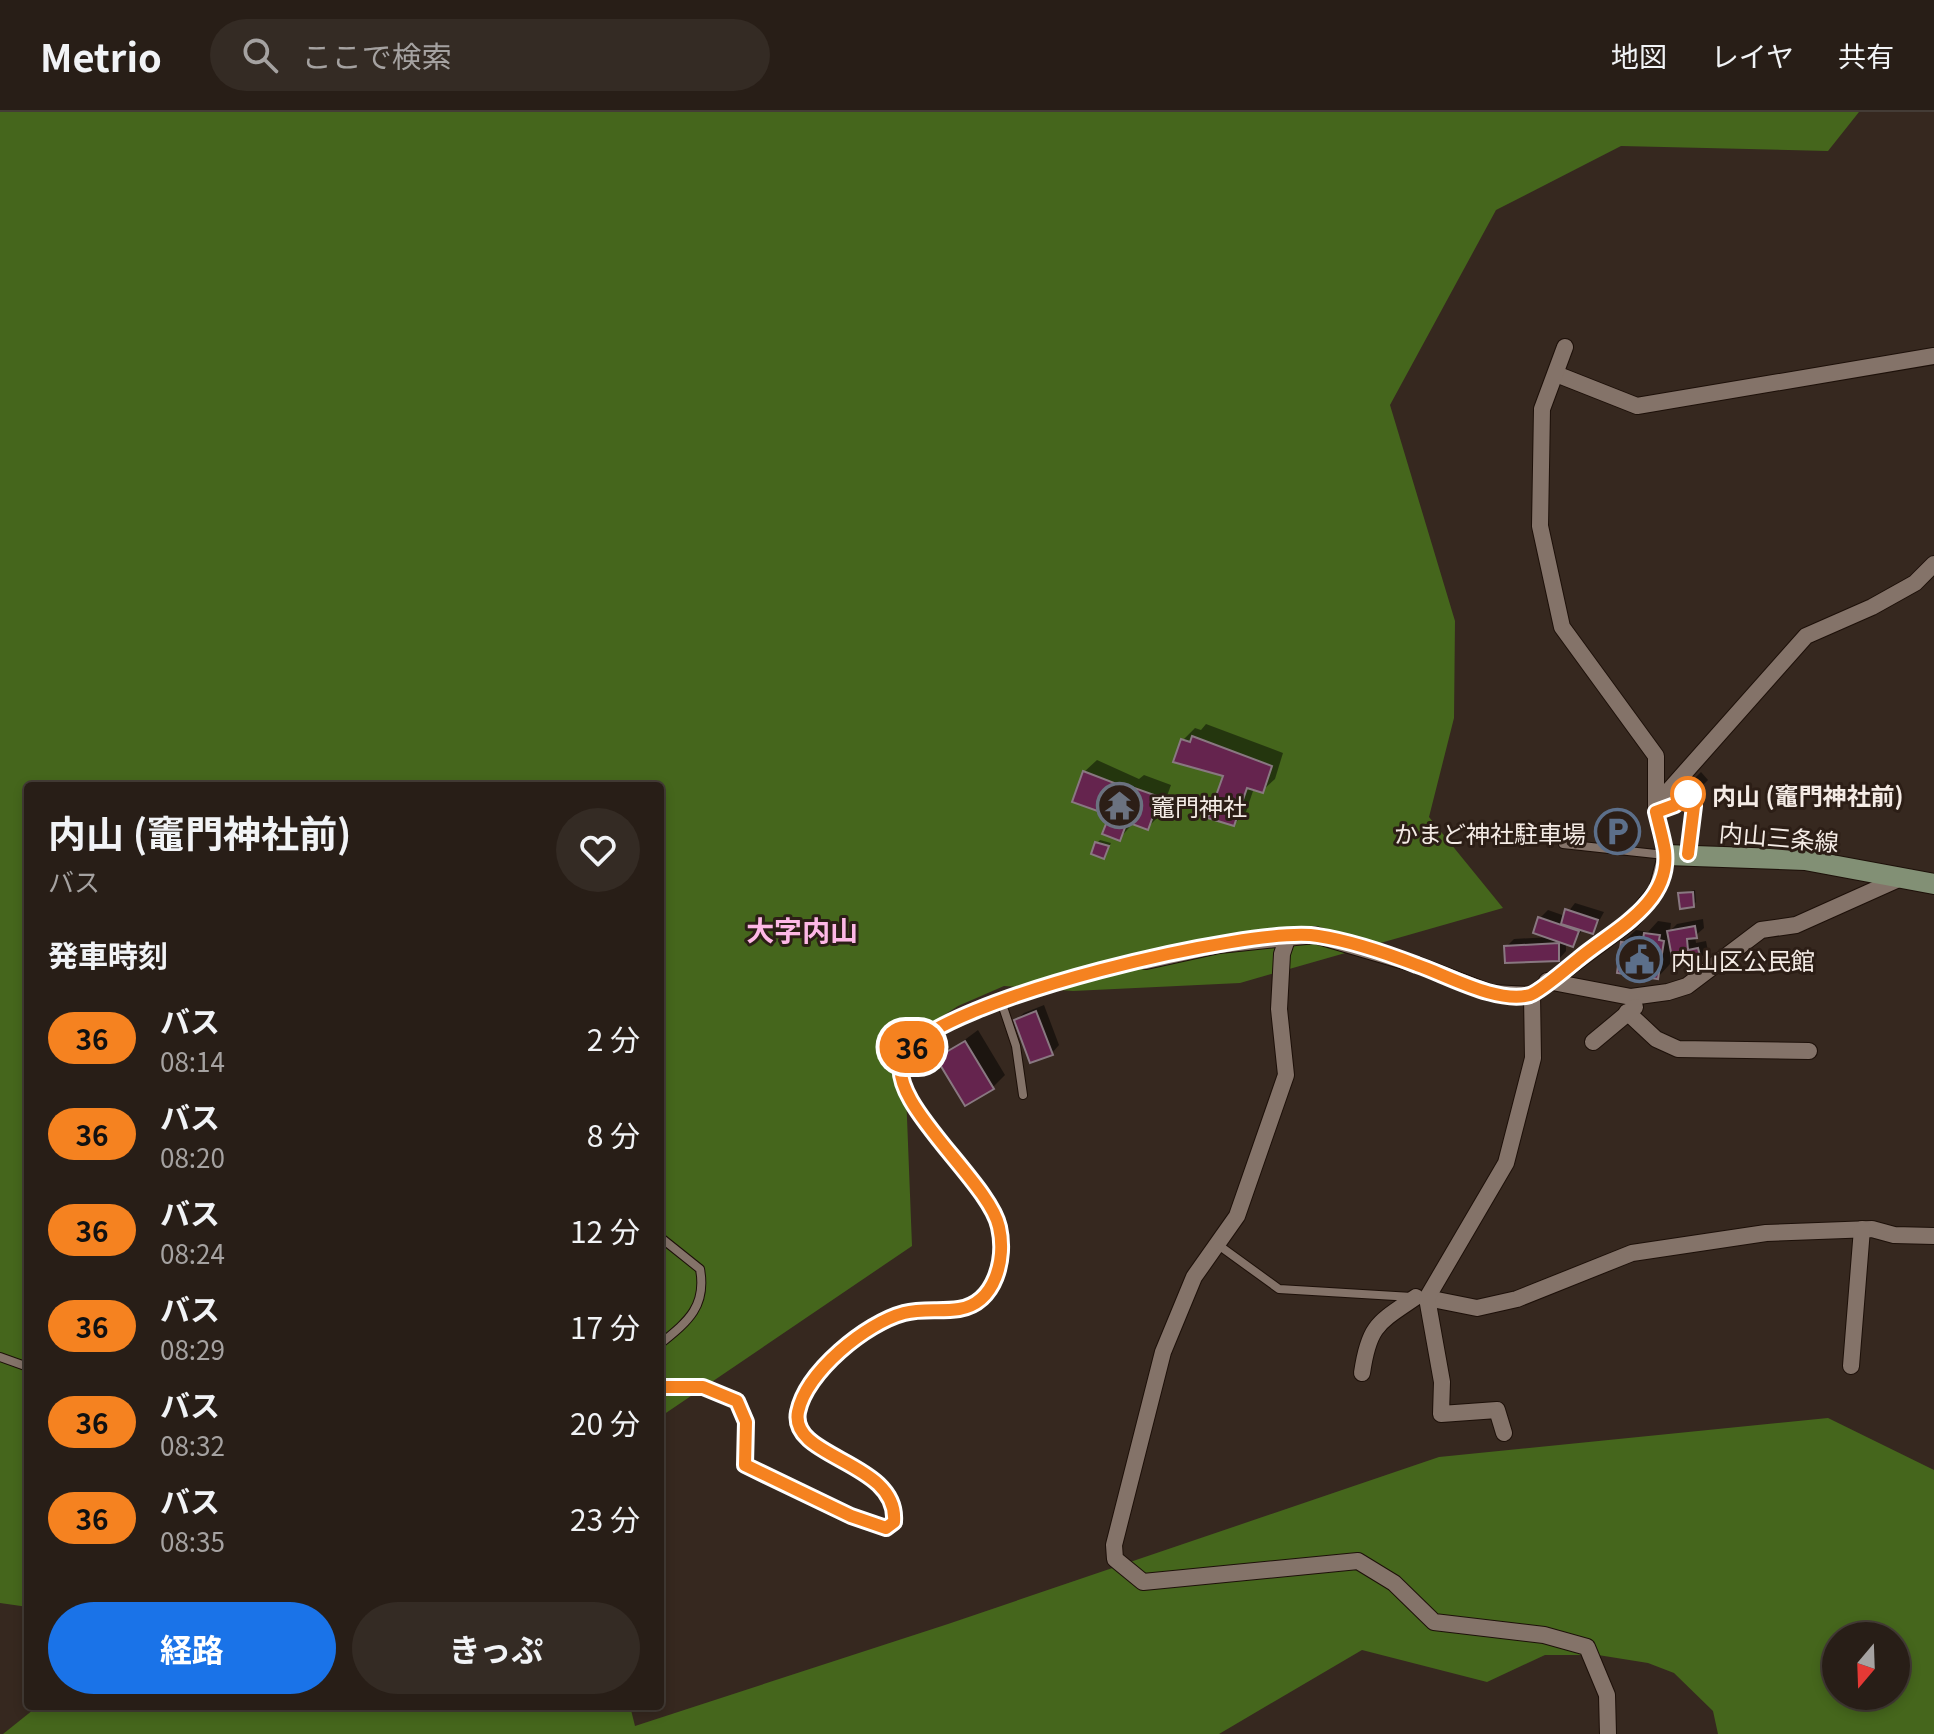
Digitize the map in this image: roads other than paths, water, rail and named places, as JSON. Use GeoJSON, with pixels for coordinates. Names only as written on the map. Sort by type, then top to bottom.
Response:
{"type":"FeatureCollection","features":[{"type":"Feature","properties":{"kind":"main road","name":"内山三条線"},"geometry":{"type":"LineString","coordinates":[[1666,855],[1805,860],[1934,884]]}},
{"type":"Feature","properties":{"kind":"street"},"geometry":{"type":"LineString","coordinates":[[1146,961],[1288,936],[1315,935],[1344,942],[1491,993],[1532,995],[1631,921],[1657,890],[1666,855],[1656,809],[1656,756],[1562,627],[1540,526],[1542,409],[1565,347]]}},
{"type":"Feature","properties":{"kind":"street"},"geometry":{"type":"LineString","coordinates":[[1556,374],[1626,403],[1653,405],[1934,356]]}},
{"type":"Feature","properties":{"kind":"street"},"geometry":{"type":"LineString","coordinates":[[1656,809],[1806,636],[1872,607],[1915,583],[1934,564]]}},
{"type":"Feature","properties":{"kind":"street"},"geometry":{"type":"LineString","coordinates":[[1593,1042],[1648,998],[1687,986],[1761,930],[1796,925],[1901,878]]}},
{"type":"Feature","properties":{"kind":"street"},"geometry":{"type":"LineString","coordinates":[[1288,936],[1282,954],[1279,1009],[1286,1075],[1237,1216],[1194,1277],[1163,1352],[1114,1545],[1115,1559],[1143,1582],[1358,1561],[1394,1583],[1434,1622],[1544,1635],[1587,1647],[1607,1695],[1608,1734]]}},
{"type":"Feature","properties":{"kind":"street"},"geometry":{"type":"LineString","coordinates":[[1547,981],[1648,998]]}},
{"type":"Feature","properties":{"kind":"street"},"geometry":{"type":"LineString","coordinates":[[1362,1373],[1367,1339],[1383,1320],[1421,1297],[1506,1163],[1533,1058],[1532,995]]}},
{"type":"Feature","properties":{"kind":"street"},"geometry":{"type":"LineString","coordinates":[[1627,1012],[1656,1039],[1678,1049],[1809,1051]]}},
{"type":"Feature","properties":{"kind":"street"},"geometry":{"type":"LineString","coordinates":[[1421,1297],[1477,1308],[1517,1299],[1632,1253],[1766,1233],[1862,1229],[1934,1236]]}},
{"type":"Feature","properties":{"kind":"street"},"geometry":{"type":"LineString","coordinates":[[1851,1366],[1862,1229]]}},
{"type":"Feature","properties":{"kind":"street"},"geometry":{"type":"LineString","coordinates":[[1421,1297],[1442,1382],[1441,1414],[1497,1410],[1504,1433]]}},
{"type":"Feature","properties":{"kind":"lane"},"geometry":{"type":"LineString","coordinates":[[1656,809],[1675,805],[1688,794],[1694,806],[1688,854]]}},
{"type":"Feature","properties":{"kind":"lane"},"geometry":{"type":"LineString","coordinates":[[1563,844],[1666,855]]}},
{"type":"Feature","properties":{"kind":"lane"},"geometry":{"type":"LineString","coordinates":[[664,1387],[703,1387],[737,1401],[746,1422],[745,1465],[871,1525],[886,1528],[894,1522],[895,1505],[887,1489],[813,1443],[801,1430],[797,1416],[807,1388],[834,1357],[864,1334],[900,1314],[963,1309],[990,1292],[1001,1259],[1000,1230],[994,1208],[977,1182],[915,1111],[899,1071],[904,1054],[922,1037],[1038,986],[1146,961]]}},
{"type":"Feature","properties":{"kind":"lane"},"geometry":{"type":"LineString","coordinates":[[1001,1001],[1016,1046],[1023,1095]]}},
{"type":"Feature","properties":{"kind":"lane"},"geometry":{"type":"LineString","coordinates":[[664,1240],[700,1269],[703,1285],[699,1306],[692,1318],[664,1341]]}},
{"type":"Feature","properties":{"kind":"lane"},"geometry":{"type":"LineString","coordinates":[[1216,1243],[1279,1289],[1421,1297]]}},
{"type":"Feature","properties":{"kind":"lane"},"geometry":{"type":"LineString","coordinates":[[0,1357],[24,1366]]}},
{"type":"Feature","properties":{"kind":"place","name":"内山 (竈門神社前)"},"geometry":{"type":"Point","coordinates":[1688,794]}},
{"type":"Feature","properties":{"kind":"place","name":"竈門神社"},"geometry":{"type":"Point","coordinates":[1120,805]}},
{"type":"Feature","properties":{"kind":"place","name":"かまど神社駐車場"},"geometry":{"type":"Point","coordinates":[1617,832]}},
{"type":"Feature","properties":{"kind":"place","name":"内山区公民館"},"geometry":{"type":"Point","coordinates":[1640,959]}},
{"type":"Feature","properties":{"kind":"district","name":"大字内山"},"geometry":{"type":"Point","coordinates":[802,929]}}]}
